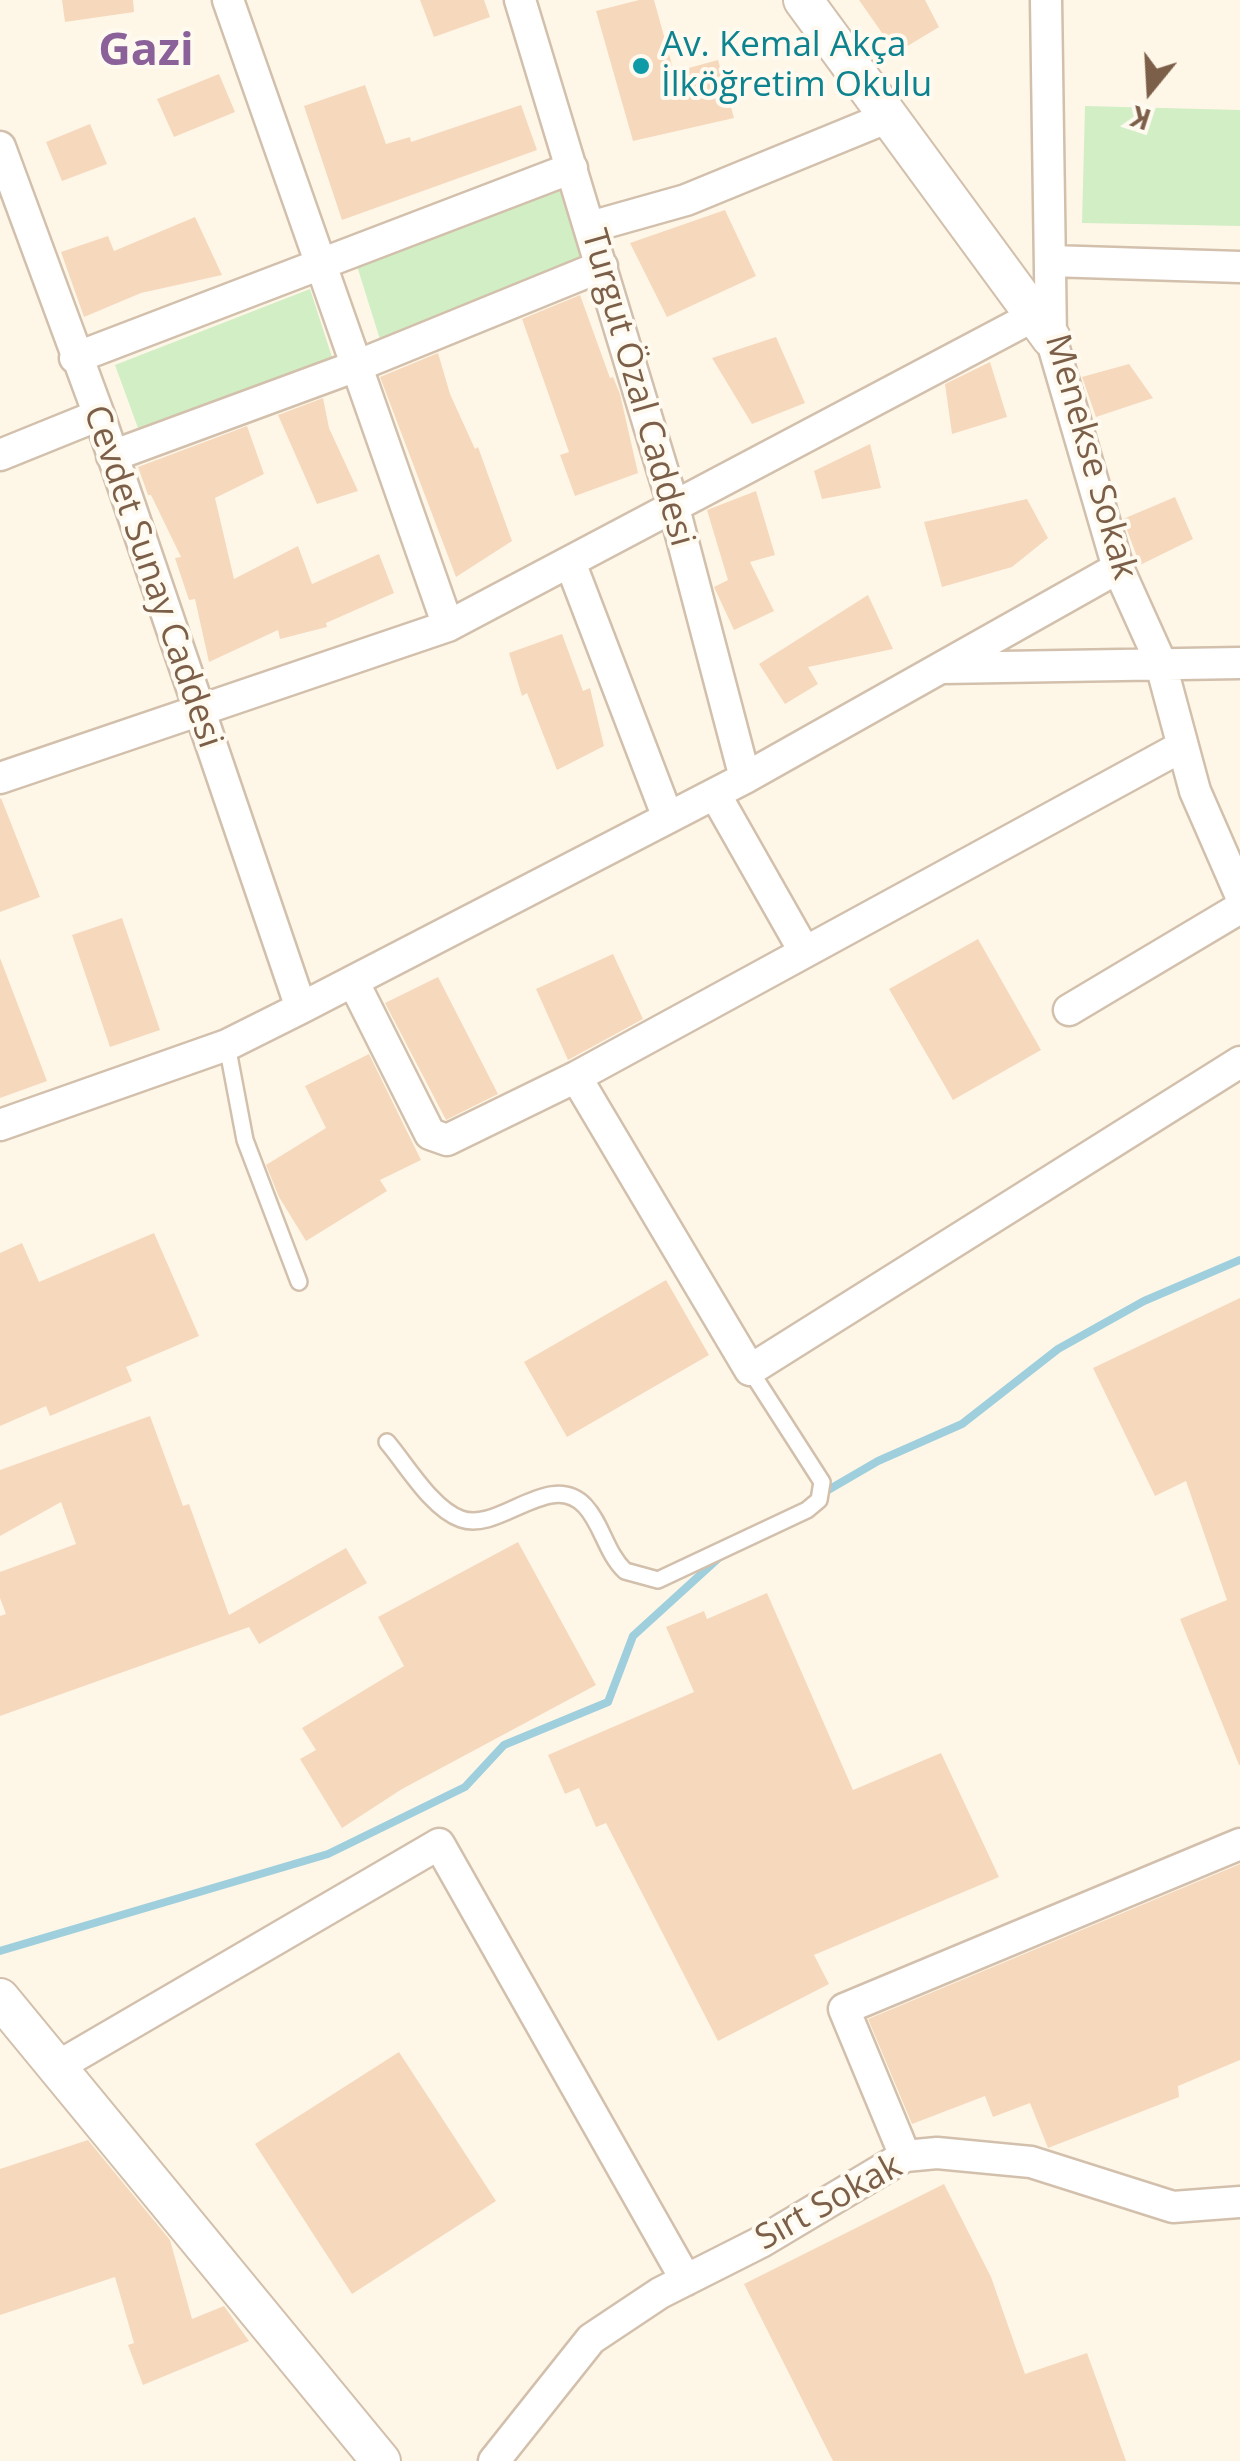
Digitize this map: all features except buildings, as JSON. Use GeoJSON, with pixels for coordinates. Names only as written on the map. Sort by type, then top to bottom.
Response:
{"type":"FeatureCollection","features":[{"type":"Feature","properties":{"kind":"street"},"geometry":{"type":"LineString","coordinates":[[228,0],[325,266],[448,626]]}},
{"type":"Feature","properties":{"kind":"street","name":"Turgut Özal Caddesi"},"geometry":{"type":"LineString","coordinates":[[520,0],[674,508],[745,778]]}},
{"type":"Feature","properties":{"kind":"street"},"geometry":{"type":"LineString","coordinates":[[0,778],[198,714],[448,626],[674,508],[1042,328],[803,0]]}},
{"type":"Feature","properties":{"kind":"street","name":"Menekse Sokak"},"geometry":{"type":"LineString","coordinates":[[1046,0],[1050,261],[1042,328],[1118,568],[1160,660],[1180,747],[1240,894]]}},
{"type":"Feature","properties":{"kind":"street"},"geometry":{"type":"LineString","coordinates":[[590,228],[686,200],[886,118]]}},
{"type":"Feature","properties":{"kind":"street","name":"Cevdet Sunay Caddesi"},"geometry":{"type":"LineString","coordinates":[[0,147],[99,415],[301,1008]]}},
{"type":"Feature","properties":{"kind":"street"},"geometry":{"type":"LineString","coordinates":[[75,358],[325,266],[572,168]]}},
{"type":"Feature","properties":{"kind":"street"},"geometry":{"type":"LineString","coordinates":[[1050,261],[1240,268]]}},
{"type":"Feature","properties":{"kind":"street"},"geometry":{"type":"LineString","coordinates":[[112,456],[359,364],[602,266]]}},
{"type":"Feature","properties":{"kind":"street"},"geometry":{"type":"LineString","coordinates":[[0,454],[99,415]]}},
{"type":"Feature","properties":{"kind":"street"},"geometry":{"type":"LineString","coordinates":[[570,562],[668,818]]}},
{"type":"Feature","properties":{"kind":"street"},"geometry":{"type":"LineString","coordinates":[[0,1125],[226,1045],[301,1008],[745,778],[934,668],[1118,568]]}},
{"type":"Feature","properties":{"kind":"street"},"geometry":{"type":"LineString","coordinates":[[934,668],[1160,660],[1240,662]]}},
{"type":"Feature","properties":{"kind":"street"},"geometry":{"type":"LineString","coordinates":[[353,981],[430,1134],[446,1140],[576,1077],[1180,747]]}},
{"type":"Feature","properties":{"kind":"street"},"geometry":{"type":"LineString","coordinates":[[715,794],[803,950]]}},
{"type":"Feature","properties":{"kind":"street"},"geometry":{"type":"LineString","coordinates":[[1070,1010],[1240,908]]}},
{"type":"Feature","properties":{"kind":"street"},"geometry":{"type":"LineString","coordinates":[[576,1077],[750,1370],[1240,1062]]}},
{"type":"Feature","properties":{"kind":"street"},"geometry":{"type":"LineString","coordinates":[[56,2068],[439,1844],[686,2280]]}},
{"type":"Feature","properties":{"kind":"street"},"geometry":{"type":"LineString","coordinates":[[905,2156],[844,2008],[1240,1844]]}},
{"type":"Feature","properties":{"kind":"street"},"geometry":{"type":"LineString","coordinates":[[0,1998],[381,2461]]}},
{"type":"Feature","properties":{"kind":"street","name":"Sırt Sokak"},"geometry":{"type":"LineString","coordinates":[[494,2461],[591,2339],[686,2280],[761,2242],[905,2156],[937,2153],[1031,2162],[1173,2207],[1240,2202]]}},
{"type":"Feature","properties":{"kind":"lane"},"geometry":{"type":"LineString","coordinates":[[226,1045],[244,1140],[299,1282]]}},
{"type":"Feature","properties":{"kind":"lane"},"geometry":{"type":"LineString","coordinates":[[386,1442],[442,1506],[460,1519],[483,1521],[545,1496],[567,1497],[584,1506],[625,1571],[658,1580],[808,1510],[819,1500],[822,1482],[750,1370]]}},
{"type":"Feature","properties":{"kind":"green space"},"geometry":{"type":"Polygon","coordinates":[[[1085,106],[1240,110],[1240,226],[1082,223],[1085,106]]]}},
{"type":"Feature","properties":{"kind":"green space"},"geometry":{"type":"Polygon","coordinates":[[[564,186],[589,262],[383,349],[357,266],[564,186]]]}},
{"type":"Feature","properties":{"kind":"green space"},"geometry":{"type":"Polygon","coordinates":[[[310,289],[332,357],[138,428],[115,365],[310,289]]]}},
{"type":"Feature","properties":{"kind":"waterway"},"geometry":{"type":"LineString","coordinates":[[823,1493],[878,1461],[962,1424],[1058,1349],[1144,1301],[1240,1260]]}},
{"type":"Feature","properties":{"kind":"waterway"},"geometry":{"type":"LineString","coordinates":[[0,1951],[328,1854],[465,1787],[504,1745],[608,1702],[633,1636],[722,1555]]}},
{"type":"Feature","properties":{"kind":"place","name":"Av. Kemal Akça İlköğretim Okulu"},"geometry":{"type":"Point","coordinates":[641,66]}},
{"type":"Feature","properties":{"kind":"district","name":"Gazi"},"geometry":{"type":"Point","coordinates":[146,52]}}]}
